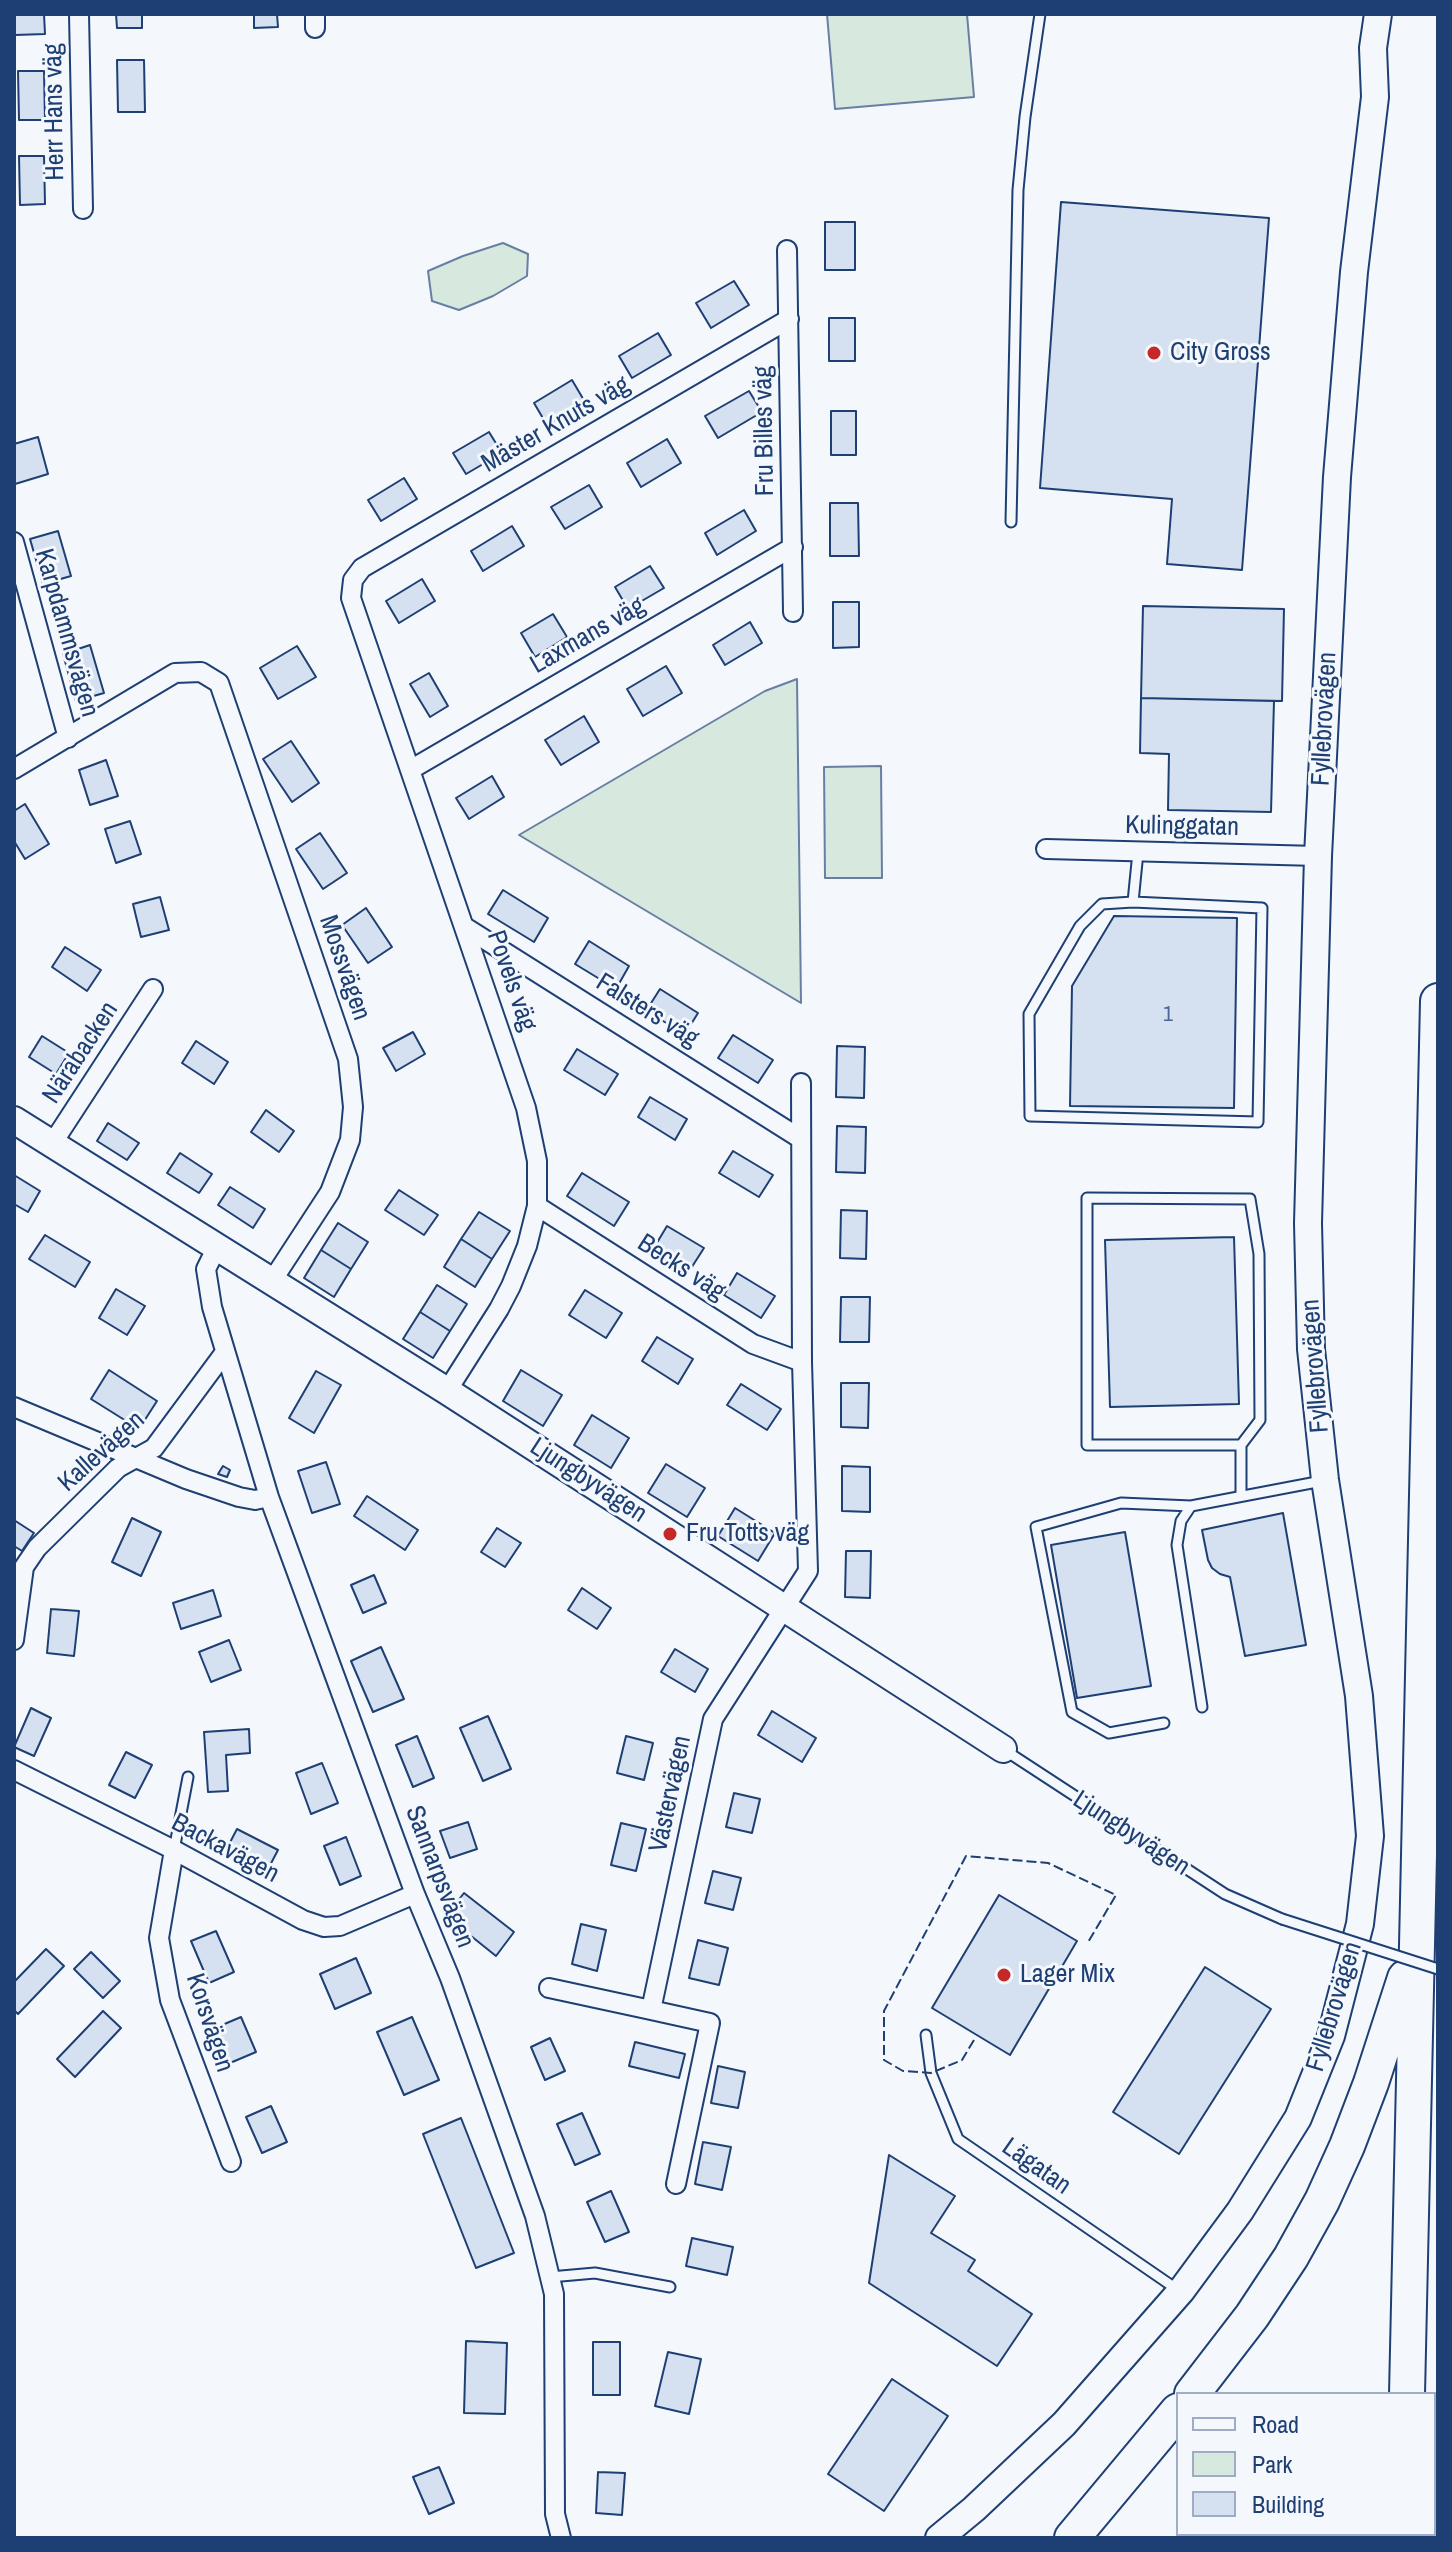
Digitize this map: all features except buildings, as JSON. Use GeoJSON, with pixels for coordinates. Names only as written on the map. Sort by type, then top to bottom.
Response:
{"type":"FeatureCollection","features":[{"type":"Feature","properties":{"kind":"highway"},"geometry":{"type":"LineString","coordinates":[[1407,2392],[1427,1956],[1438,1001]]}},
{"type":"Feature","properties":{"kind":"highway"},"geometry":{"type":"LineString","coordinates":[[1194,2392],[1260,2304],[1322,2201],[1427,1956]]}},
{"type":"Feature","properties":{"kind":"highway"},"geometry":{"type":"LineString","coordinates":[[1072,2538],[1176,2413]]}},
{"type":"Feature","properties":{"kind":"street","name":"Herr Hans väg"},"geometry":{"type":"LineString","coordinates":[[79,14],[83,209]]}},
{"type":"Feature","properties":{"kind":"street","name":"Fyllebrovägen"},"geometry":{"type":"LineString","coordinates":[[1355,14],[1373,48]]}},
{"type":"Feature","properties":{"kind":"street","name":"Fyllebrovägen"},"geometry":{"type":"LineString","coordinates":[[939,2538],[1064,2424],[1181,2291],[1240,2211],[1298,2118],[1331,2036],[1360,1924],[1370,1836],[1359,1696],[1325,1480],[1311,1349],[1308,1223],[1318,856],[1337,477],[1354,272],[1375,97],[1373,48],[1378,14]]}},
{"type":"Feature","properties":{"kind":"street","name":"Fru Billes väg"},"geometry":{"type":"LineString","coordinates":[[787,250],[793,612]]}},
{"type":"Feature","properties":{"kind":"street","name":"Mäster Knuts väg"},"geometry":{"type":"LineString","coordinates":[[353,580],[362,568],[789,319]]}},
{"type":"Feature","properties":{"kind":"street","name":"Karpdammsvägen"},"geometry":{"type":"LineString","coordinates":[[14,542],[68,738]]}},
{"type":"Feature","properties":{"kind":"street","name":"Laxmans väg"},"geometry":{"type":"LineString","coordinates":[[410,770],[793,547]]}},
{"type":"Feature","properties":{"kind":"street","name":"Povels väg"},"geometry":{"type":"LineString","coordinates":[[353,580],[351,598],[531,1123],[537,1161],[537,1206],[527,1246],[511,1286],[447,1391]]}},
{"type":"Feature","properties":{"kind":"street","name":"Mossvägen"},"geometry":{"type":"LineString","coordinates":[[68,738],[175,673],[201,672],[219,683],[348,1059],[352,1118],[350,1140],[330,1192],[272,1281]]}},
{"type":"Feature","properties":{"kind":"street"},"geometry":{"type":"LineString","coordinates":[[14,769],[68,738]]}},
{"type":"Feature","properties":{"kind":"street","name":"Kulinggatan"},"geometry":{"type":"LineString","coordinates":[[1046,849],[1318,856]]}},
{"type":"Feature","properties":{"kind":"street","name":"Falsters väg"},"geometry":{"type":"LineString","coordinates":[[465,927],[801,1139]]}},
{"type":"Feature","properties":{"kind":"street","name":"Närabacken"},"geometry":{"type":"LineString","coordinates":[[52,1144],[153,989]]}},
{"type":"Feature","properties":{"kind":"street"},"geometry":{"type":"LineString","coordinates":[[786,1608],[808,1571],[802,1362],[801,1083]]}},
{"type":"Feature","properties":{"kind":"street","name":"Ljungbyvägen"},"geometry":{"type":"LineString","coordinates":[[14,1120],[447,1391],[1003,1749]]}},
{"type":"Feature","properties":{"kind":"street","name":"Becks väg"},"geometry":{"type":"LineString","coordinates":[[537,1206],[753,1344],[802,1362]]}},
{"type":"Feature","properties":{"kind":"street","name":"Sannarpsvägen"},"geometry":{"type":"LineString","coordinates":[[216,1249],[208,1263],[206,1278],[212,1307],[269,1497],[415,1894],[450,1978],[530,2201],[554,2294],[555,2514],[561,2538]]}},
{"type":"Feature","properties":{"kind":"street","name":"Kallevägen"},"geometry":{"type":"LineString","coordinates":[[14,1640],[19,1565],[118,1468],[154,1448],[225,1352]]}},
{"type":"Feature","properties":{"kind":"street"},"geometry":{"type":"LineString","coordinates":[[14,1407],[135,1459],[239,1497],[255,1500],[269,1497]]}},
{"type":"Feature","properties":{"kind":"street","name":"Västervägen"},"geometry":{"type":"LineString","coordinates":[[651,2010],[713,1719],[786,1608]]}},
{"type":"Feature","properties":{"kind":"street","name":"Backavägen"},"geometry":{"type":"LineString","coordinates":[[14,1770],[174,1850],[303,1920],[324,1927],[340,1926],[415,1894]]}},
{"type":"Feature","properties":{"kind":"street","name":"Korsvägen"},"geometry":{"type":"LineString","coordinates":[[174,1850],[159,1938],[170,2000],[231,2162]]}},
{"type":"Feature","properties":{"kind":"street"},"geometry":{"type":"LineString","coordinates":[[549,1988],[710,2023],[676,2184]]}},
{"type":"Feature","properties":{"kind":"lane"},"geometry":{"type":"LineString","coordinates":[[1011,522],[1018,190],[1040,14]]}},
{"type":"Feature","properties":{"kind":"lane"},"geometry":{"type":"LineString","coordinates":[[1133,902],[1138,852]]}},
{"type":"Feature","properties":{"kind":"lane"},"geometry":{"type":"LineString","coordinates":[[1133,902],[1262,908],[1258,1122],[1030,1116],[1029,1014],[1080,926],[1102,904],[1133,902]]}},
{"type":"Feature","properties":{"kind":"lane"},"geometry":{"type":"LineString","coordinates":[[1241,1445],[1087,1445],[1087,1198],[1250,1199],[1259,1254],[1260,1420],[1241,1445],[1241,1496]]}},
{"type":"Feature","properties":{"kind":"lane"},"geometry":{"type":"LineString","coordinates":[[1164,1723],[1109,1733],[1072,1712],[1036,1527],[1121,1503],[1191,1506],[1325,1480]]}},
{"type":"Feature","properties":{"kind":"lane"},"geometry":{"type":"LineString","coordinates":[[1191,1506],[1181,1521],[1177,1545],[1202,1707]]}},
{"type":"Feature","properties":{"kind":"lane","name":"Ljungbyvägen"},"geometry":{"type":"LineString","coordinates":[[1003,1749],[1225,1894],[1282,1919],[1427,1956]]}},
{"type":"Feature","properties":{"kind":"lane"},"geometry":{"type":"LineString","coordinates":[[174,1850],[188,1777]]}},
{"type":"Feature","properties":{"kind":"lane","name":"Lägatan"},"geometry":{"type":"LineString","coordinates":[[926,2035],[931,2073],[958,2139],[1181,2291]]}},
{"type":"Feature","properties":{"kind":"lane"},"geometry":{"type":"LineString","coordinates":[[550,2277],[595,2273],[670,2287]]}},
{"type":"Feature","properties":{"kind":"green space"},"geometry":{"type":"Polygon","coordinates":[[[827,14],[967,14],[974,97],[835,109],[827,14]]]}},
{"type":"Feature","properties":{"kind":"green space"},"geometry":{"type":"Polygon","coordinates":[[[503,243],[528,254],[527,276],[493,296],[459,310],[432,301],[428,271],[503,243]]]}},
{"type":"Feature","properties":{"kind":"green space"},"geometry":{"type":"Polygon","coordinates":[[[797,679],[801,1003],[519,835],[765,691],[797,679]]]}},
{"type":"Feature","properties":{"kind":"green space"},"geometry":{"type":"Polygon","coordinates":[[[881,766],[882,878],[825,878],[824,767],[881,766]]]}},
{"type":"Feature","properties":{"kind":"fence"},"geometry":{"type":"LineString","coordinates":[[974,2040],[962,2060],[931,2073],[903,2071],[884,2060],[884,2011],[966,1856],[1048,1863],[1116,1895],[1087,1944]]}},
{"type":"Feature","properties":{"kind":"place","name":"City Gross"},"geometry":{"type":"Point","coordinates":[1154,353]}},
{"type":"Feature","properties":{"kind":"place","name":"Fru Totts väg"},"geometry":{"type":"Point","coordinates":[670,1534]}},
{"type":"Feature","properties":{"kind":"place","name":"Lager Mix"},"geometry":{"type":"Point","coordinates":[1004,1975]}}]}
